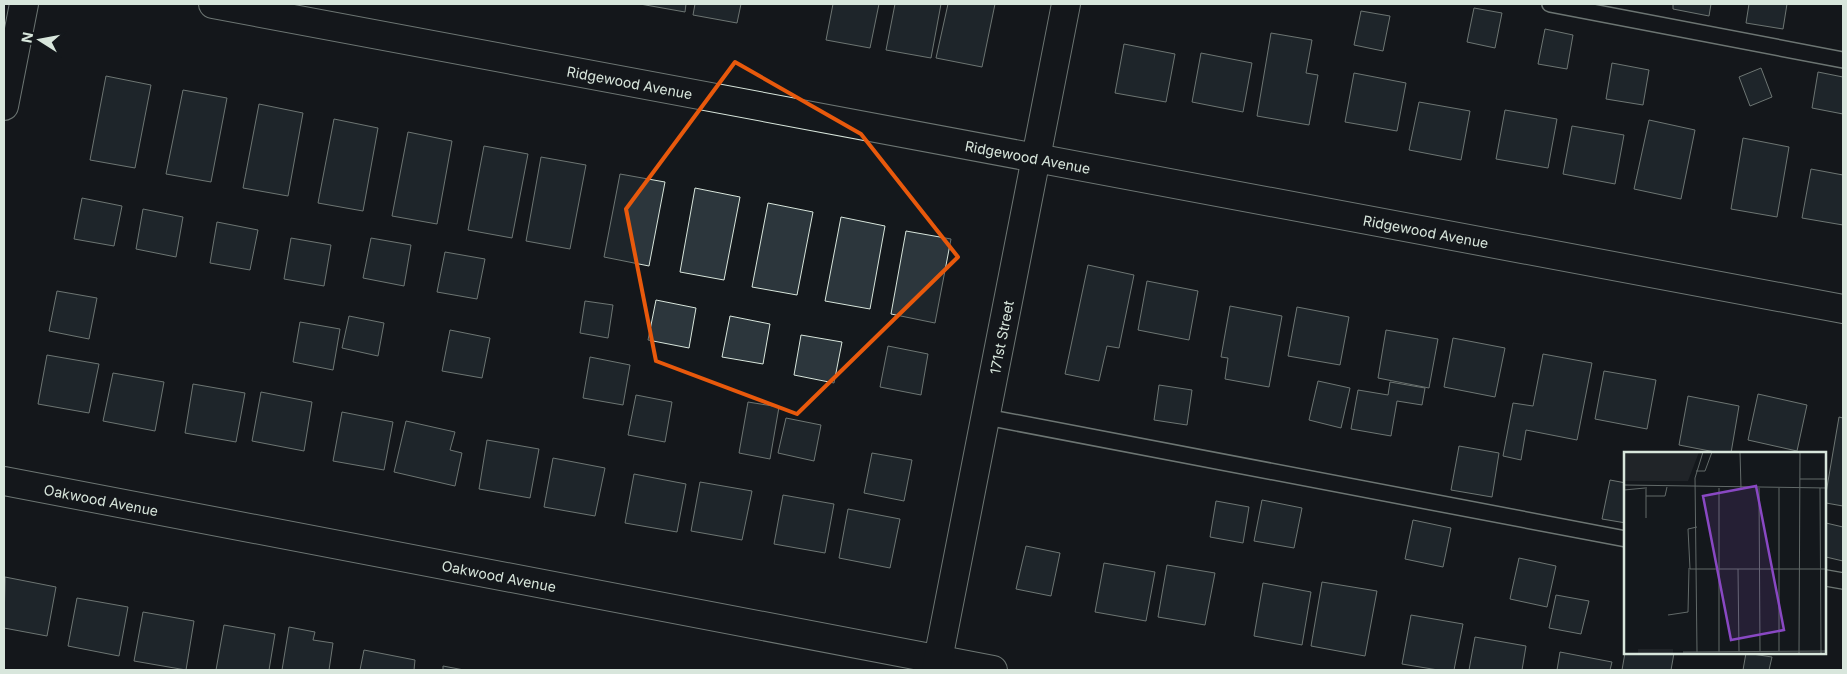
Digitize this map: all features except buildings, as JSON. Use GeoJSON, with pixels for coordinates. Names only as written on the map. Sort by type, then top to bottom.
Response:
{"type":"FeatureCollection","features":[{"type":"Feature","properties":{"kind":"street"},"geometry":{"type":"LineString","coordinates":[[4,106],[24,4]]}},
{"type":"Feature","properties":{"kind":"street","name":"Ridgewood Avenue"},"geometry":{"type":"LineString","coordinates":[[213,4],[1843,309]]}},
{"type":"Feature","properties":{"kind":"street","name":"171st Street"},"geometry":{"type":"LineString","coordinates":[[937,665],[1066,4]]}},
{"type":"Feature","properties":{"kind":"street","name":"Oakwood Avenue"},"geometry":{"type":"LineString","coordinates":[[4,480],[937,665],[993,670]]}},
{"type":"Feature","properties":{"kind":"lane"},"geometry":{"type":"LineString","coordinates":[[1550,4],[1843,60]]}},
{"type":"Feature","properties":{"kind":"lane"},"geometry":{"type":"LineString","coordinates":[[986,417],[1624,540]]}},
{"type":"Feature","properties":{"kind":"lane"},"geometry":{"type":"LineString","coordinates":[[1827,578],[1843,581]]}},
{"type":"Feature","properties":{"kind":"highlighted area"},"geometry":{"type":"Polygon","coordinates":[[[735,62],[861,134],[958,257],[797,414],[656,361],[626,209],[735,62]]]}}]}
